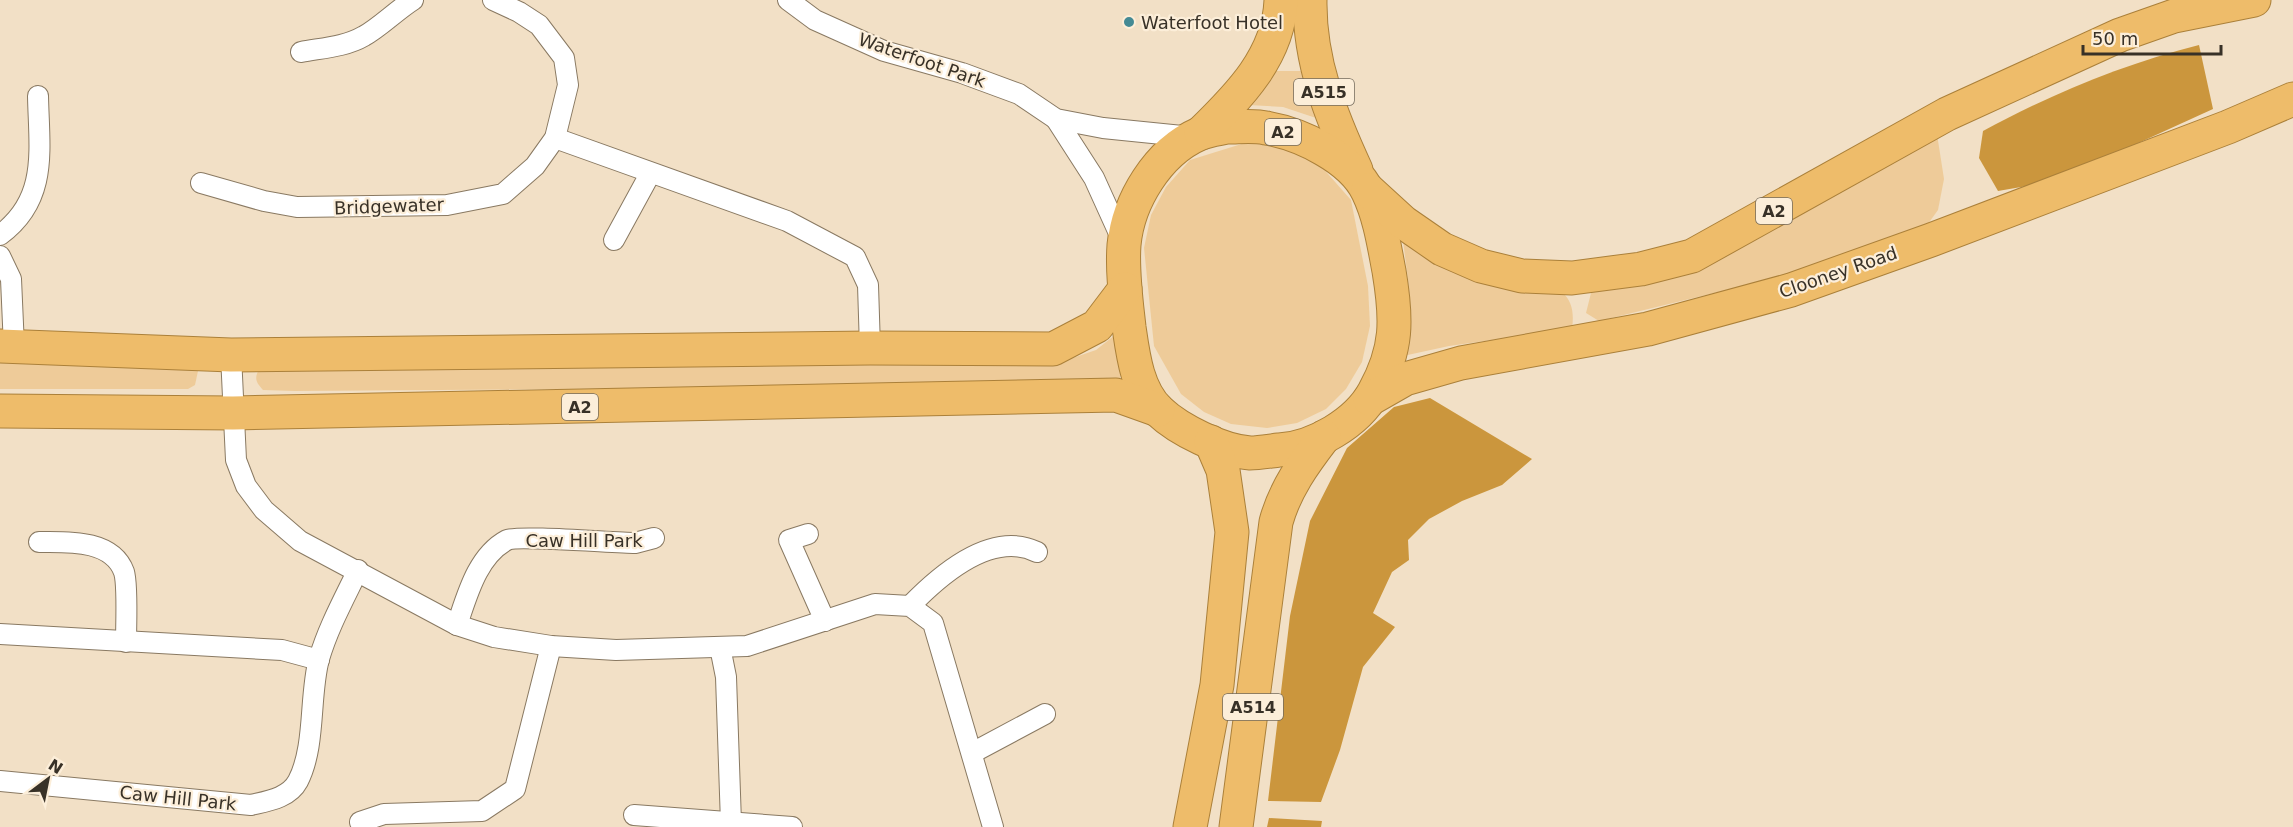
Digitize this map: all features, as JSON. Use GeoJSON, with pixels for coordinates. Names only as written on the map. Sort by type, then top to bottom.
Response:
{"type":"FeatureCollection","features":[{"type":"Feature","properties":{"kind":"highway"},"geometry":{"type":"LineString","coordinates":[[1197,135],[1230,105],[1273,45],[1281,0]]}},
{"type":"Feature","properties":{"kind":"highway","name":"A515"},"geometry":{"type":"LineString","coordinates":[[1310,0],[1317,70],[1333,121],[1364,185]]}},
{"type":"Feature","properties":{"kind":"highway","name":"A2"},"geometry":{"type":"LineString","coordinates":[[1158,410],[1141,383],[1133,355],[1125,289],[1125,244],[1131,212],[1148,180],[1169,155],[1197,135],[1227,128],[1264,127],[1300,137],[1331,153],[1403,222],[1442,249],[1481,266],[1522,276],[1572,278],[1641,269],[1692,256],[1947,114],[2120,35],[2174,16],[2254,0]]}},
{"type":"Feature","properties":{"kind":"highway","name":"Clooney Road"},"geometry":{"type":"LineString","coordinates":[[1370,399],[1406,379],[1461,363],[1648,329],[1791,290],[1931,240],[2228,127],[2293,99]]}},
{"type":"Feature","properties":{"kind":"highway"},"geometry":{"type":"LineString","coordinates":[[1364,185],[1383,241],[1394,302],[1394,343],[1387,369],[1370,399]]}},
{"type":"Feature","properties":{"kind":"highway"},"geometry":{"type":"LineString","coordinates":[[7,347],[231,355],[870,348],[1053,349],[1097,326],[1125,289]]}},
{"type":"Feature","properties":{"kind":"highway","name":"A2"},"geometry":{"type":"LineString","coordinates":[[0,411],[233,413],[1116,395],[1158,410],[1184,429],[1211,442],[1249,453],[1292,449],[1324,437]]}},
{"type":"Feature","properties":{"kind":"highway","name":"A514"},"geometry":{"type":"LineString","coordinates":[[1236,827],[1276,522],[1287,492],[1302,465],[1324,437],[1336,430],[1370,399]]}},
{"type":"Feature","properties":{"kind":"highway","name":"A514"},"geometry":{"type":"LineString","coordinates":[[1190,827],[1217,685],[1232,532],[1223,470],[1211,442]]}},
{"type":"Feature","properties":{"kind":"street"},"geometry":{"type":"LineString","coordinates":[[301,52],[354,41],[367,35],[413,0]]}},
{"type":"Feature","properties":{"kind":"street","name":"Bridgewater"},"geometry":{"type":"LineString","coordinates":[[201,183],[264,201],[297,207],[447,205],[503,194],[535,166],[555,138],[568,85],[564,58],[539,25],[519,12],[493,0]]}},
{"type":"Feature","properties":{"kind":"street","name":"Waterfoot Park"},"geometry":{"type":"LineString","coordinates":[[788,0],[815,20],[884,51],[962,73],[1019,93],[1056,119],[1094,178],[1125,244]]}},
{"type":"Feature","properties":{"kind":"street"},"geometry":{"type":"LineString","coordinates":[[0,235],[21,214],[39,180],[38,96]]}},
{"type":"Feature","properties":{"kind":"street","name":"Waterfoot Park"},"geometry":{"type":"LineString","coordinates":[[1056,119],[1103,128],[1197,135]]}},
{"type":"Feature","properties":{"kind":"street"},"geometry":{"type":"LineString","coordinates":[[555,138],[650,174],[787,221],[855,257],[868,285],[870,348]]}},
{"type":"Feature","properties":{"kind":"street"},"geometry":{"type":"LineString","coordinates":[[614,240],[650,174]]}},
{"type":"Feature","properties":{"kind":"street"},"geometry":{"type":"LineString","coordinates":[[0,256],[11,279],[7,347]]}},
{"type":"Feature","properties":{"kind":"street"},"geometry":{"type":"LineString","coordinates":[[231,355],[236,460],[246,486],[264,510],[300,542],[358,570],[457,625],[494,637],[552,646],[616,651],[747,646],[875,604],[910,606],[933,623],[993,827]]}},
{"type":"Feature","properties":{"kind":"street"},"geometry":{"type":"LineString","coordinates":[[808,534],[789,540],[825,621]]}},
{"type":"Feature","properties":{"kind":"street","name":"Caw Hill Park"},"geometry":{"type":"LineString","coordinates":[[457,625],[469,591],[487,556],[509,539],[635,543],[654,538]]}},
{"type":"Feature","properties":{"kind":"street"},"geometry":{"type":"LineString","coordinates":[[39,542],[80,542],[112,554],[124,573],[126,642]]}},
{"type":"Feature","properties":{"kind":"street"},"geometry":{"type":"LineString","coordinates":[[910,606],[933,582],[957,564],[1002,546],[1022,544],[1037,552]]}},
{"type":"Feature","properties":{"kind":"street","name":"Caw Hill Park"},"geometry":{"type":"LineString","coordinates":[[0,781],[251,805],[282,797],[298,783],[306,759],[319,660],[336,615],[358,570]]}},
{"type":"Feature","properties":{"kind":"street"},"geometry":{"type":"LineString","coordinates":[[0,634],[282,650],[319,660]]}},
{"type":"Feature","properties":{"kind":"street"},"geometry":{"type":"LineString","coordinates":[[360,822],[384,814],[482,812],[515,789],[552,646]]}},
{"type":"Feature","properties":{"kind":"street"},"geometry":{"type":"LineString","coordinates":[[720,647],[726,677],[732,823]]}},
{"type":"Feature","properties":{"kind":"street"},"geometry":{"type":"LineString","coordinates":[[972,753],[1045,714]]}},
{"type":"Feature","properties":{"kind":"street"},"geometry":{"type":"LineString","coordinates":[[634,815],[792,827]]}},
{"type":"Feature","properties":{"kind":"shaded area"},"geometry":{"type":"Polygon","coordinates":[[[2199,45],[2213,109],[2055,181],[1998,191],[1979,158],[1983,131],[2088,81],[2143,61],[2199,45]]]}},
{"type":"Feature","properties":{"kind":"shaded area"},"geometry":{"type":"Polygon","coordinates":[[[1271,71],[1302,71],[1319,119],[1283,107],[1248,105],[1271,71]]]}},
{"type":"Feature","properties":{"kind":"shaded area"},"geometry":{"type":"Polygon","coordinates":[[[1937,134],[1944,179],[1938,210],[1925,228],[1834,264],[1599,321],[1586,313],[1592,289],[1937,134]]]}},
{"type":"Feature","properties":{"kind":"shaded area"},"geometry":{"type":"Polygon","coordinates":[[[1248,142],[1282,147],[1321,166],[1351,200],[1368,286],[1370,326],[1362,362],[1346,389],[1326,409],[1297,423],[1267,428],[1231,424],[1204,412],[1181,394],[1154,346],[1144,248],[1151,215],[1166,187],[1190,160],[1248,142]]]}},
{"type":"Feature","properties":{"kind":"shaded area"},"geometry":{"type":"Polygon","coordinates":[[[1403,241],[1561,291],[1572,308],[1572,329],[1449,346],[1403,356],[1409,287],[1403,241]]]}},
{"type":"Feature","properties":{"kind":"shaded area"},"geometry":{"type":"Polygon","coordinates":[[[1115,335],[1123,367],[1118,385],[295,391],[263,390],[256,378],[259,369],[1064,361],[1096,350],[1115,335]]]}},
{"type":"Feature","properties":{"kind":"shaded area"},"geometry":{"type":"Polygon","coordinates":[[[0,358],[195,366],[198,371],[195,385],[188,389],[0,389],[0,358]]]}},
{"type":"Feature","properties":{"kind":"shaded area"},"geometry":{"type":"Polygon","coordinates":[[[1430,398],[1532,459],[1502,485],[1462,501],[1429,519],[1408,540],[1409,560],[1392,572],[1373,613],[1395,627],[1363,667],[1340,750],[1321,802],[1268,801],[1290,616],[1310,521],[1347,448],[1394,407],[1430,398]]]}},
{"type":"Feature","properties":{"kind":"shaded area"},"geometry":{"type":"Polygon","coordinates":[[[1269,818],[1322,821],[1321,827],[1267,827],[1269,818]]]}},
{"type":"Feature","properties":{"kind":"place","name":"Waterfoot Hotel"},"geometry":{"type":"Point","coordinates":[1129,22]}}]}
